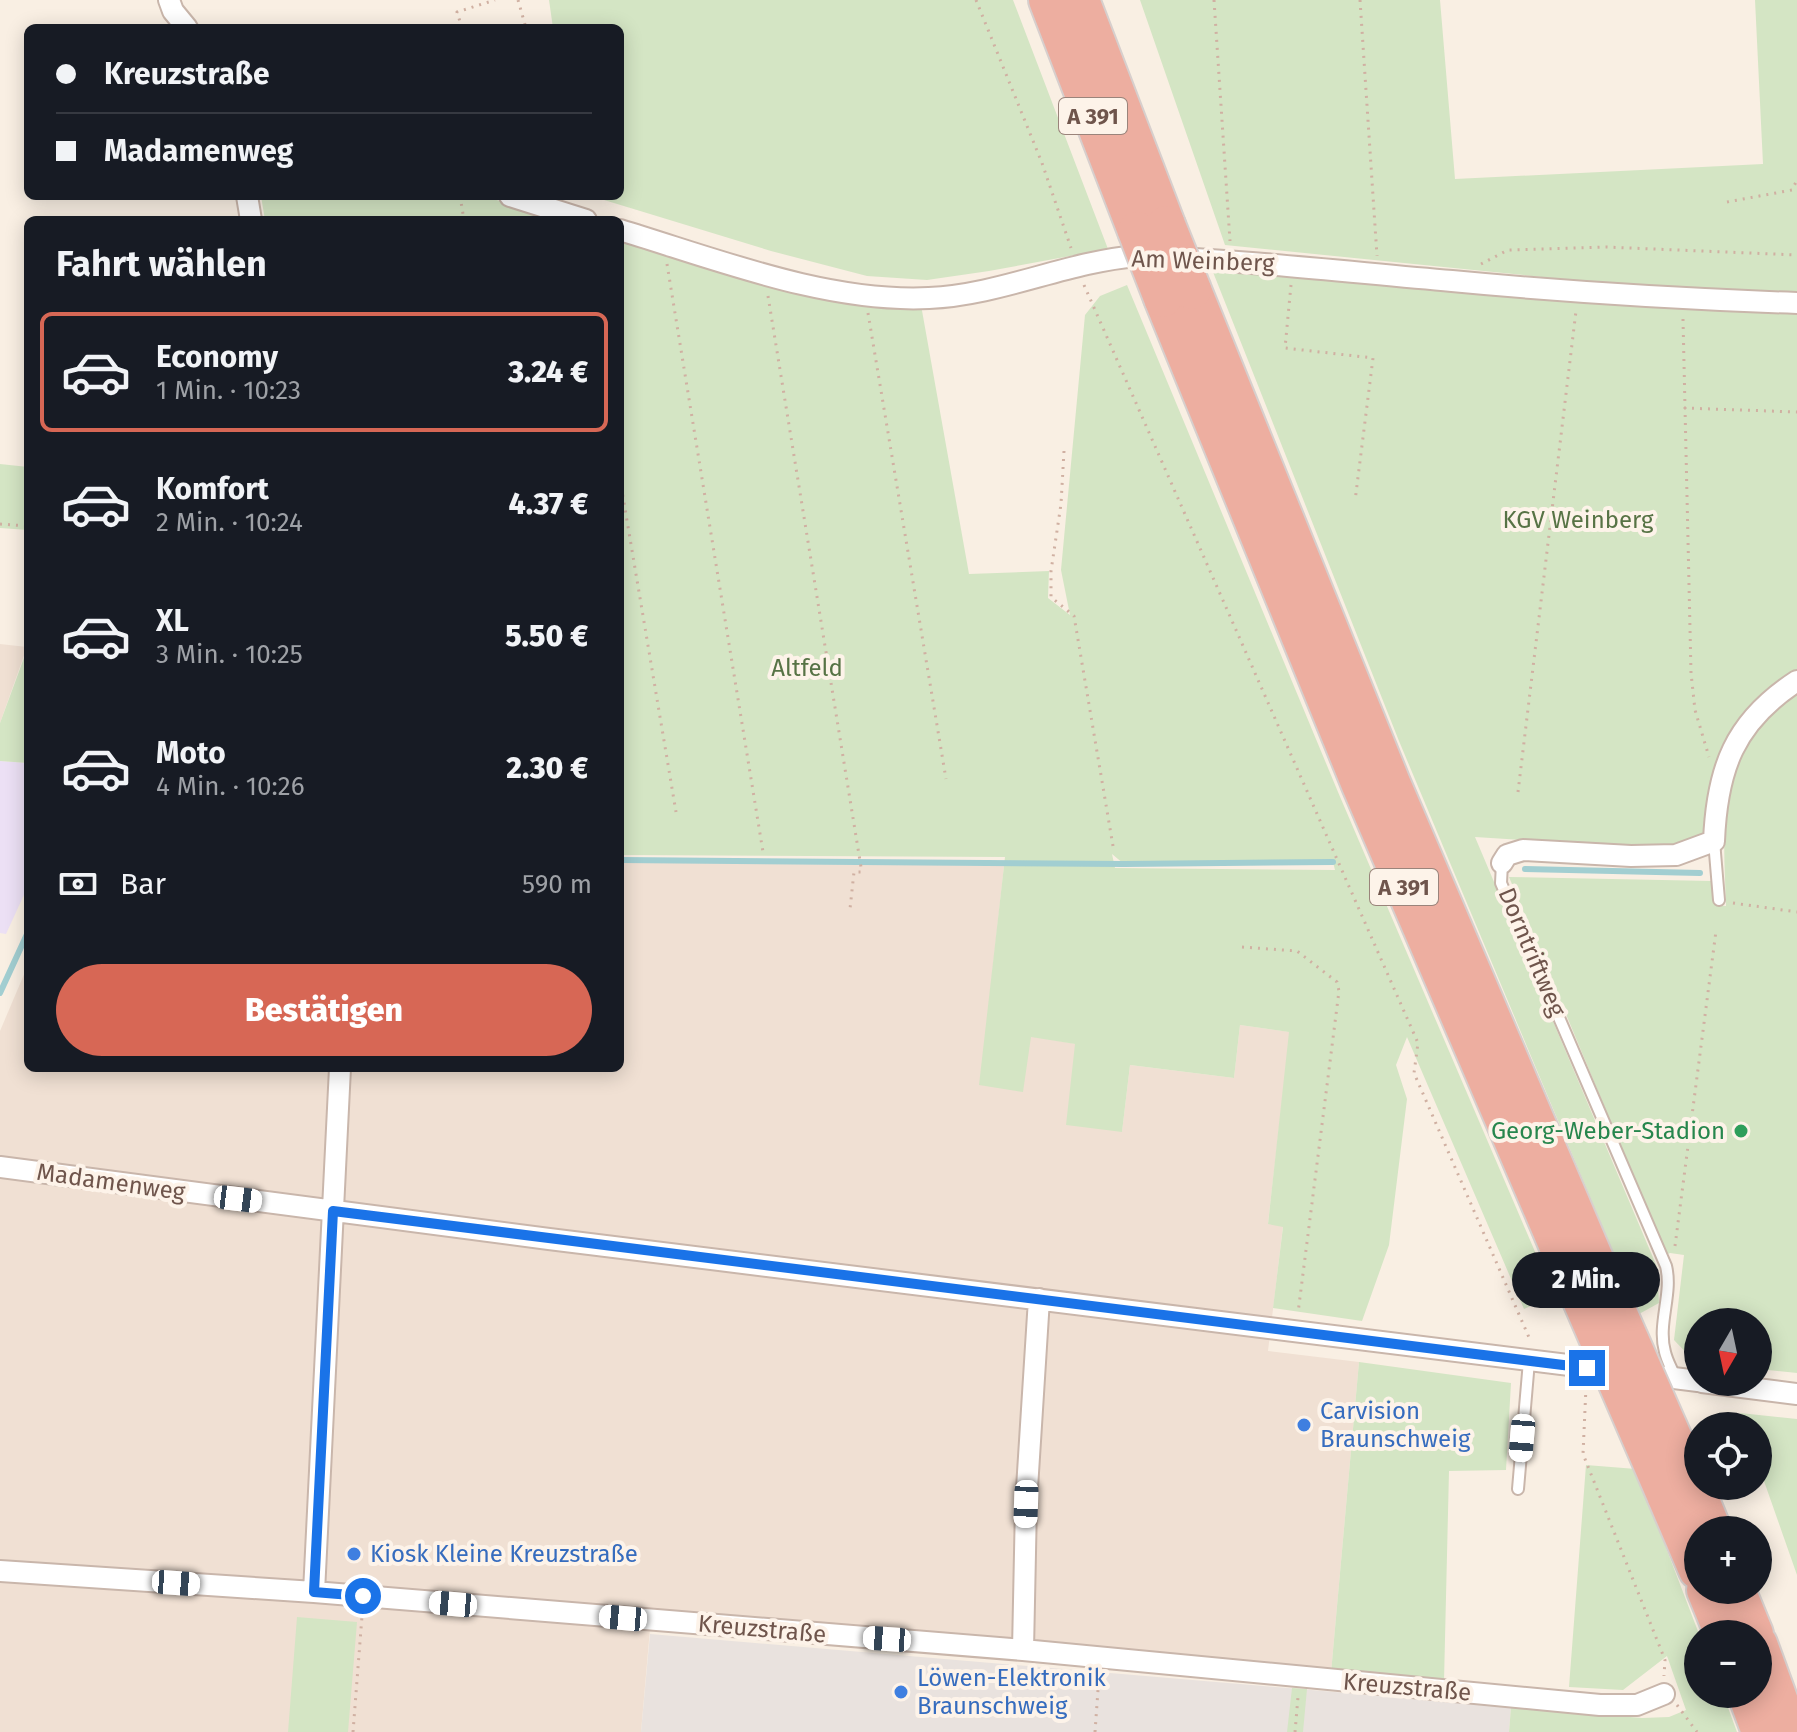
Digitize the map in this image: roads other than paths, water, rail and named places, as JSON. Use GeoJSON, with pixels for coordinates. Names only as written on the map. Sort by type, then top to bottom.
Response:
{"type":"FeatureCollection","features":[{"type":"Feature","properties":{"kind":"highway","name":"A 391"},"geometry":{"type":"LineString","coordinates":[[1048,0],[1152,228],[1391,783],[1586,1274],[1693,1508]]}},
{"type":"Feature","properties":{"kind":"highway","name":"A 391"},"geometry":{"type":"LineString","coordinates":[[1080,0],[1152,228]]}},
{"type":"Feature","properties":{"kind":"highway"},"geometry":{"type":"LineString","coordinates":[[1772,1682],[1790,1732]]}},
{"type":"Feature","properties":{"kind":"highway"},"geometry":{"type":"LineString","coordinates":[[1752,1708],[1761,1732]]}},
{"type":"Feature","properties":{"kind":"street"},"geometry":{"type":"LineString","coordinates":[[169,0],[184,24]]}},
{"type":"Feature","properties":{"kind":"street"},"geometry":{"type":"LineString","coordinates":[[523,200],[573,216]]}},
{"type":"Feature","properties":{"kind":"street","name":"Am Weinberg"},"geometry":{"type":"LineString","coordinates":[[624,231],[766,273],[866,298],[927,298],[982,292],[1113,258],[1137,256],[1683,299],[1797,303]]}},
{"type":"Feature","properties":{"kind":"street"},"geometry":{"type":"LineString","coordinates":[[1714,841],[1720,782],[1728,756],[1740,734],[1770,702],[1797,681]]}},
{"type":"Feature","properties":{"kind":"street","name":"Dorntriftweg"},"geometry":{"type":"LineString","coordinates":[[1502,863],[1507,855],[1523,850],[1631,856],[1676,855],[1714,841]]}},
{"type":"Feature","properties":{"kind":"street"},"geometry":{"type":"LineString","coordinates":[[314,1592],[340,1072]]}},
{"type":"Feature","properties":{"kind":"street","name":"Madamenweg"},"geometry":{"type":"LineString","coordinates":[[0,1167],[1684,1380]]}},
{"type":"Feature","properties":{"kind":"street"},"geometry":{"type":"LineString","coordinates":[[1023,1650],[1026,1504],[1039,1299]]}},
{"type":"Feature","properties":{"kind":"street","name":"Madamenweg"},"geometry":{"type":"LineString","coordinates":[[1772,1391],[1797,1394]]}},
{"type":"Feature","properties":{"kind":"street","name":"Kreuzstraße"},"geometry":{"type":"LineString","coordinates":[[0,1571],[314,1592],[1023,1650],[1600,1705],[1637,1705],[1664,1694]]}},
{"type":"Feature","properties":{"kind":"lane"},"geometry":{"type":"LineString","coordinates":[[1714,841],[1719,900]]}},
{"type":"Feature","properties":{"kind":"lane","name":"Dorntriftweg"},"geometry":{"type":"LineString","coordinates":[[1502,863],[1501,883],[1666,1266],[1664,1352],[1676,1379]]}},
{"type":"Feature","properties":{"kind":"lane"},"geometry":{"type":"LineString","coordinates":[[1518,1489],[1532,1361]]}},
{"type":"Feature","properties":{"kind":"waterway"},"geometry":{"type":"LineString","coordinates":[[624,860],[1124,864],[1333,862]]}},
{"type":"Feature","properties":{"kind":"waterway"},"geometry":{"type":"LineString","coordinates":[[1525,869],[1700,873]]}},
{"type":"Feature","properties":{"kind":"waterway"},"geometry":{"type":"LineString","coordinates":[[0,993],[24,941]]}},
{"type":"Feature","properties":{"kind":"place","name":"Georg-Weber-Stadion"},"geometry":{"type":"Point","coordinates":[1741,1131]}},
{"type":"Feature","properties":{"kind":"place","name":"Carvision Braunschweig"},"geometry":{"type":"Point","coordinates":[1304,1425]}},
{"type":"Feature","properties":{"kind":"place","name":"Kiosk Kleine Kreuzstraße"},"geometry":{"type":"Point","coordinates":[354,1554]}},
{"type":"Feature","properties":{"kind":"place","name":"Löwen-Elektronik Braunschweig"},"geometry":{"type":"Point","coordinates":[901,1692]}},
{"type":"Feature","properties":{"kind":"park label","name":"KGV Weinberg"},"geometry":{"type":"Point","coordinates":[1578,520]}},
{"type":"Feature","properties":{"kind":"park label","name":"Altfeld"},"geometry":{"type":"Point","coordinates":[807,668]}}]}
